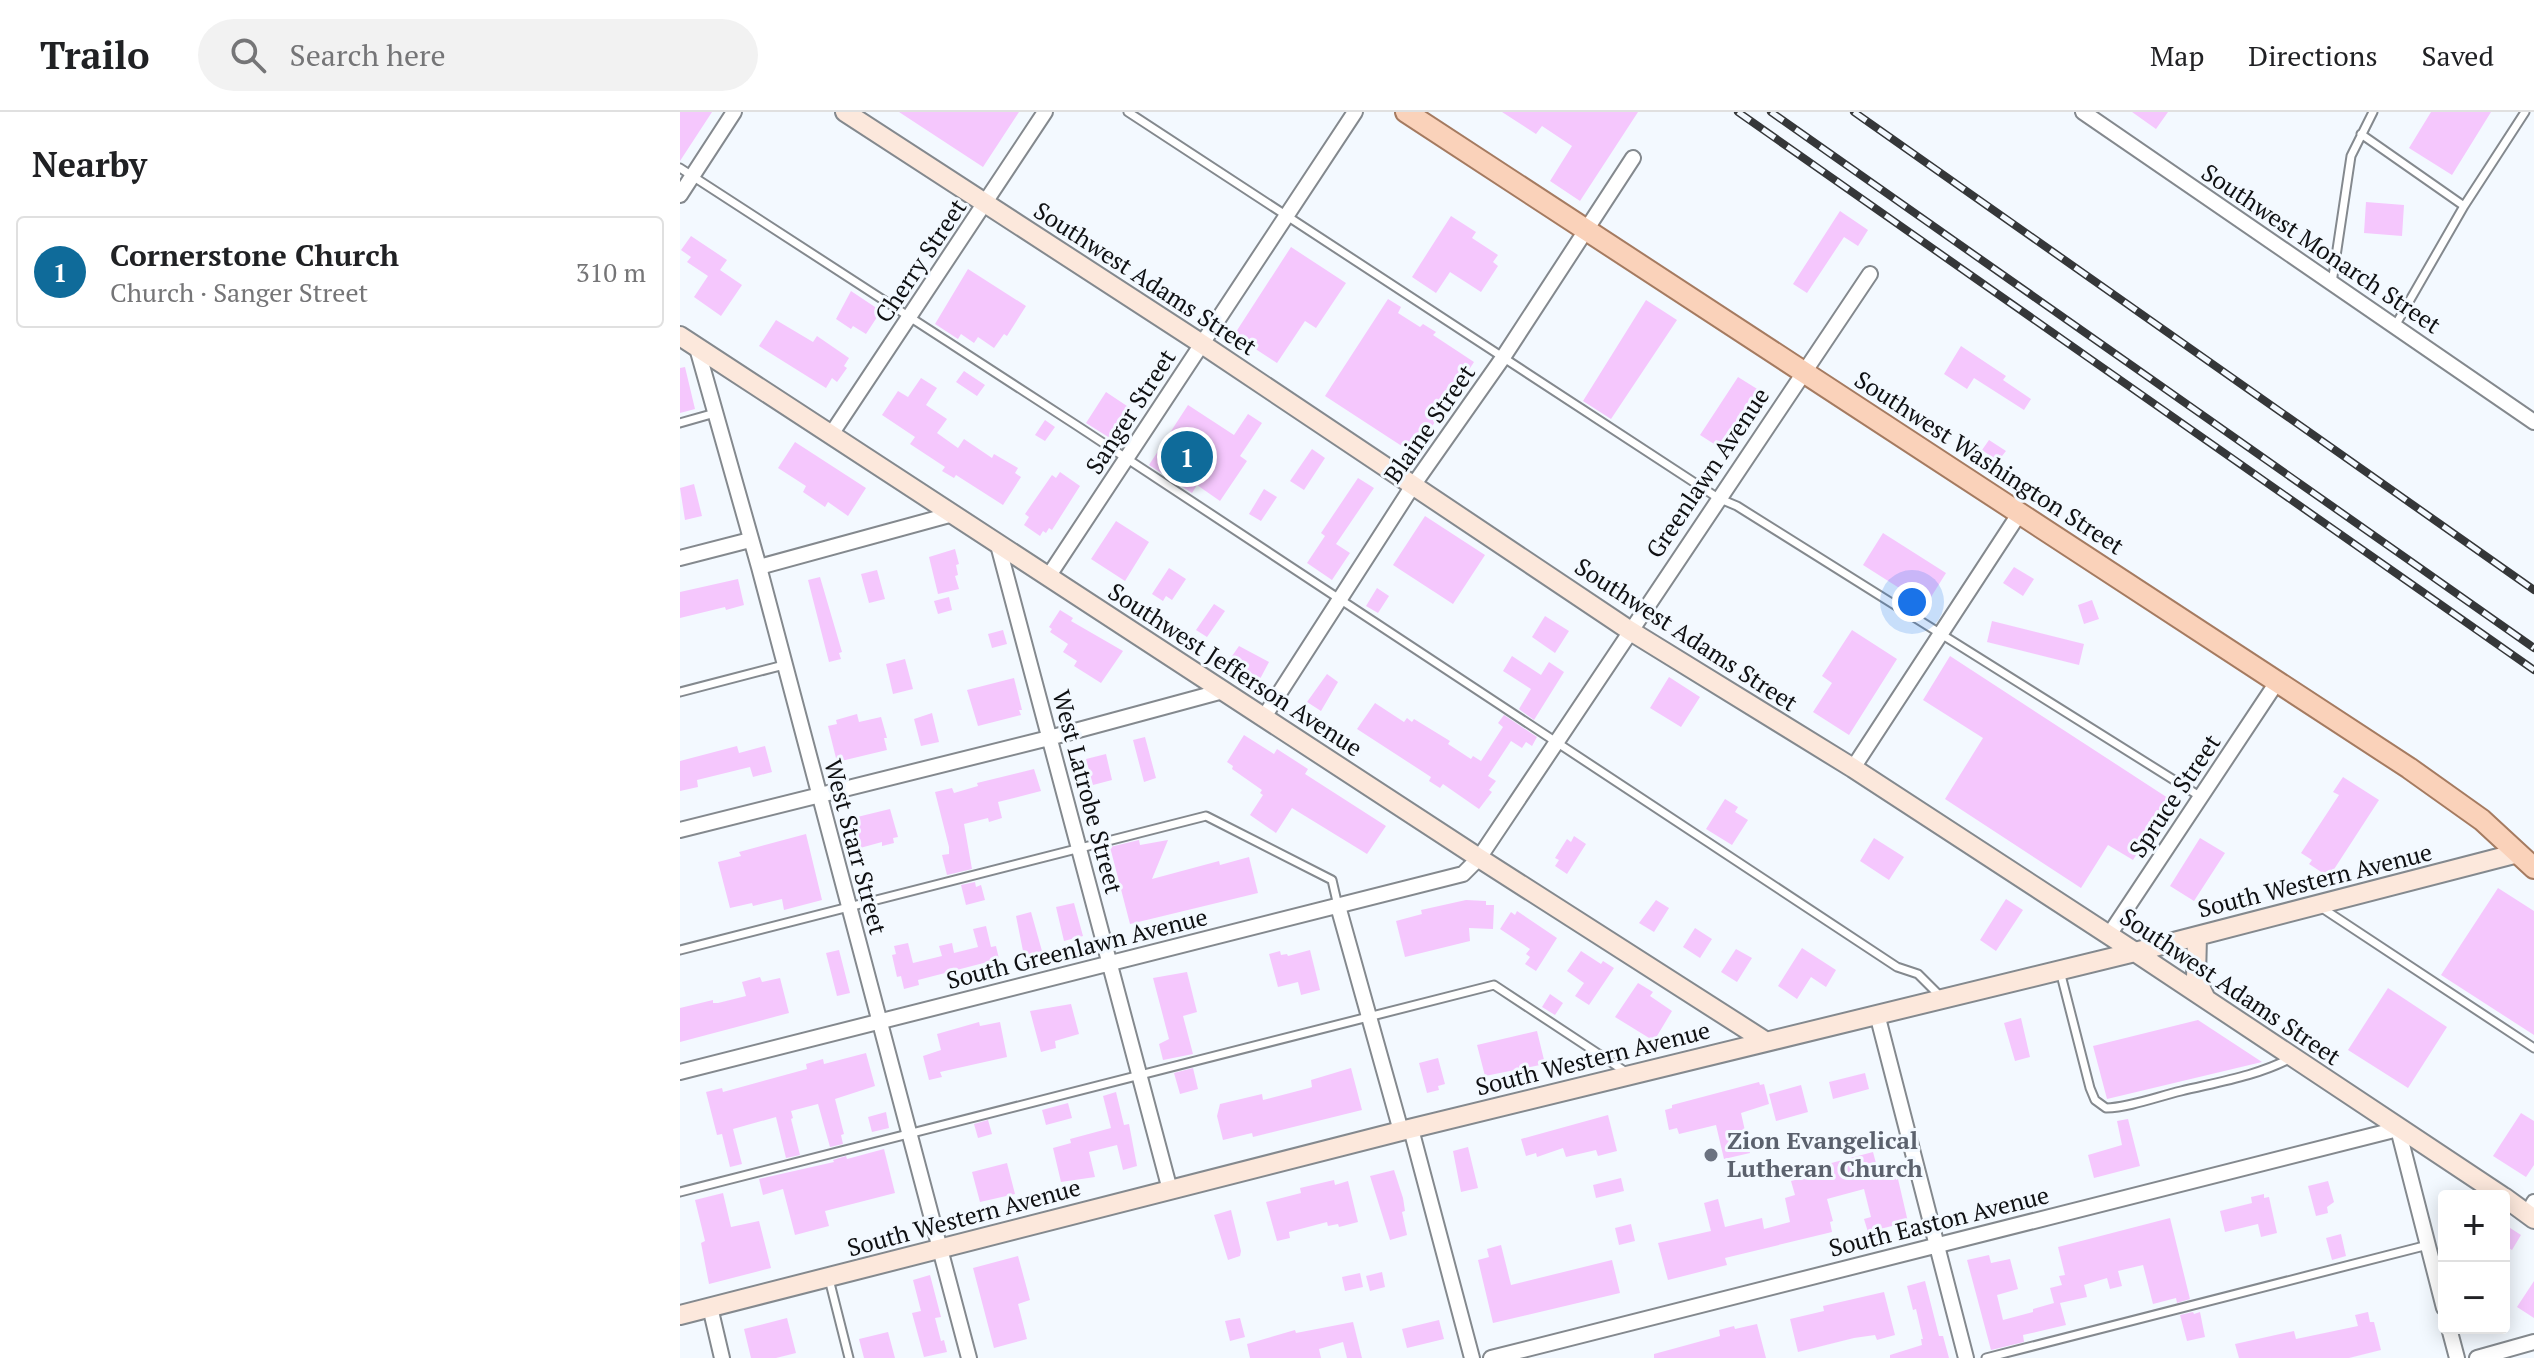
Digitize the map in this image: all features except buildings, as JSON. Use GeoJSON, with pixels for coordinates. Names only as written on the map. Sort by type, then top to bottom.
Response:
{"type":"FeatureCollection","features":[{"type":"Feature","properties":{"kind":"main road","name":"Southwest Adams Street"},"geometry":{"type":"LineString","coordinates":[[845,112],[1202,344],[1629,630],[1853,768],[2492,1190]]}},
{"type":"Feature","properties":{"kind":"main road","name":"Southwest Washington Street"},"geometry":{"type":"LineString","coordinates":[[1406,112],[2427,780],[2482,820],[2534,868]]}},
{"type":"Feature","properties":{"kind":"main road","name":"Southwest Jefferson Avenue"},"geometry":{"type":"LineString","coordinates":[[680,336],[1765,1041]]}},
{"type":"Feature","properties":{"kind":"main road","name":"South Western Avenue"},"geometry":{"type":"LineString","coordinates":[[680,1315],[1630,1074],[2135,952],[2518,853]]}},
{"type":"Feature","properties":{"kind":"main road"},"geometry":{"type":"LineString","coordinates":[[2197,936],[2196,978],[2207,999]]}},
{"type":"Feature","properties":{"kind":"main road","name":"Southwest Adams Street"},"geometry":{"type":"LineString","coordinates":[[2510,1201],[2532,1212]]}},
{"type":"Feature","properties":{"kind":"street"},"geometry":{"type":"LineString","coordinates":[[680,195],[686,172],[734,112]]}},
{"type":"Feature","properties":{"kind":"street","name":"Cherry Street"},"geometry":{"type":"LineString","coordinates":[[832,433],[1045,112]]}},
{"type":"Feature","properties":{"kind":"street","name":"Sanger Street"},"geometry":{"type":"LineString","coordinates":[[1048,577],[1355,112]]}},
{"type":"Feature","properties":{"kind":"street","name":"Southwest Monarch Street"},"geometry":{"type":"LineString","coordinates":[[2083,112],[2534,422]]}},
{"type":"Feature","properties":{"kind":"street","name":"Blaine Street"},"geometry":{"type":"LineString","coordinates":[[1264,717],[1412,487],[1502,359],[1633,158]]}},
{"type":"Feature","properties":{"kind":"street","name":"Greenlawn Avenue"},"geometry":{"type":"LineString","coordinates":[[1479,858],[1870,274]]}},
{"type":"Feature","properties":{"kind":"street","name":"West Starr Street"},"geometry":{"type":"LineString","coordinates":[[697,348],[759,567],[969,1358]]}},
{"type":"Feature","properties":{"kind":"street"},"geometry":{"type":"LineString","coordinates":[[759,567],[953,514]]}},
{"type":"Feature","properties":{"kind":"street"},"geometry":{"type":"LineString","coordinates":[[1853,768],[2019,514]]}},
{"type":"Feature","properties":{"kind":"street"},"geometry":{"type":"LineString","coordinates":[[680,558],[750,540]]}},
{"type":"Feature","properties":{"kind":"street","name":"West Latrobe Street"},"geometry":{"type":"LineString","coordinates":[[998,545],[1170,1190]]}},
{"type":"Feature","properties":{"kind":"street","name":"Spruce Street"},"geometry":{"type":"LineString","coordinates":[[2109,935],[2277,682]]}},
{"type":"Feature","properties":{"kind":"street"},"geometry":{"type":"LineString","coordinates":[[680,830],[1223,691]]}},
{"type":"Feature","properties":{"kind":"street","name":"South Greenlawn Avenue"},"geometry":{"type":"LineString","coordinates":[[680,1072],[1463,874],[1479,858]]}},
{"type":"Feature","properties":{"kind":"street"},"geometry":{"type":"LineString","coordinates":[[1338,906],[1472,1358]]}},
{"type":"Feature","properties":{"kind":"street"},"geometry":{"type":"LineString","coordinates":[[1877,1014],[1966,1358]]}},
{"type":"Feature","properties":{"kind":"street"},"geometry":{"type":"LineString","coordinates":[[2398,1129],[2438,1284]]}},
{"type":"Feature","properties":{"kind":"street","name":"South Easton Avenue"},"geometry":{"type":"LineString","coordinates":[[1491,1358],[2398,1129]]}},
{"type":"Feature","properties":{"kind":"street"},"geometry":{"type":"LineString","coordinates":[[710,1307],[722,1358]]}},
{"type":"Feature","properties":{"kind":"street"},"geometry":{"type":"LineString","coordinates":[[2451,1334],[2457,1358]]}},
{"type":"Feature","properties":{"kind":"street"},"geometry":{"type":"LineString","coordinates":[[2477,1358],[2534,1342]]}},
{"type":"Feature","properties":{"kind":"lane"},"geometry":{"type":"LineString","coordinates":[[1128,112],[1718,498],[1737,506],[2201,797]]}},
{"type":"Feature","properties":{"kind":"lane"},"geometry":{"type":"LineString","coordinates":[[2332,283],[2351,156],[2373,112]]}},
{"type":"Feature","properties":{"kind":"lane"},"geometry":{"type":"LineString","coordinates":[[2395,326],[2464,206],[2525,112]]}},
{"type":"Feature","properties":{"kind":"lane"},"geometry":{"type":"LineString","coordinates":[[2361,134],[2464,206]]}},
{"type":"Feature","properties":{"kind":"lane"},"geometry":{"type":"LineString","coordinates":[[686,172],[1897,967],[1918,974],[1942,998]]}},
{"type":"Feature","properties":{"kind":"lane"},"geometry":{"type":"LineString","coordinates":[[680,423],[715,413]]}},
{"type":"Feature","properties":{"kind":"lane"},"geometry":{"type":"LineString","coordinates":[[680,692],[784,665]]}},
{"type":"Feature","properties":{"kind":"lane"},"geometry":{"type":"LineString","coordinates":[[680,950],[1206,816],[1332,880],[1338,906]]}},
{"type":"Feature","properties":{"kind":"lane"},"geometry":{"type":"LineString","coordinates":[[2316,905],[2534,1048]]}},
{"type":"Feature","properties":{"kind":"lane"},"geometry":{"type":"LineString","coordinates":[[2060,970],[2090,1088],[2095,1100],[2106,1108],[2151,1100],[2273,1068],[2293,1057]]}},
{"type":"Feature","properties":{"kind":"lane"},"geometry":{"type":"LineString","coordinates":[[680,1192],[1494,985],[1630,1074]]}},
{"type":"Feature","properties":{"kind":"lane"},"geometry":{"type":"LineString","coordinates":[[1986,1358],[2428,1245]]}},
{"type":"Feature","properties":{"kind":"lane"},"geometry":{"type":"LineString","coordinates":[[828,1278],[849,1358]]}},
{"type":"Feature","properties":{"kind":"railway"},"geometry":{"type":"LineString","coordinates":[[1738,112],[2534,670]]}},
{"type":"Feature","properties":{"kind":"railway"},"geometry":{"type":"LineString","coordinates":[[1771,112],[2534,648]]}},
{"type":"Feature","properties":{"kind":"railway"},"geometry":{"type":"LineString","coordinates":[[1854,112],[2534,590]]}},
{"type":"Feature","properties":{"kind":"place","name":"Cornerstone Church"},"geometry":{"type":"Point","coordinates":[1187,457]}},
{"type":"Feature","properties":{"kind":"place","name":"Zion Evangelical Lutheran Church"},"geometry":{"type":"Point","coordinates":[1711,1155]}}]}
